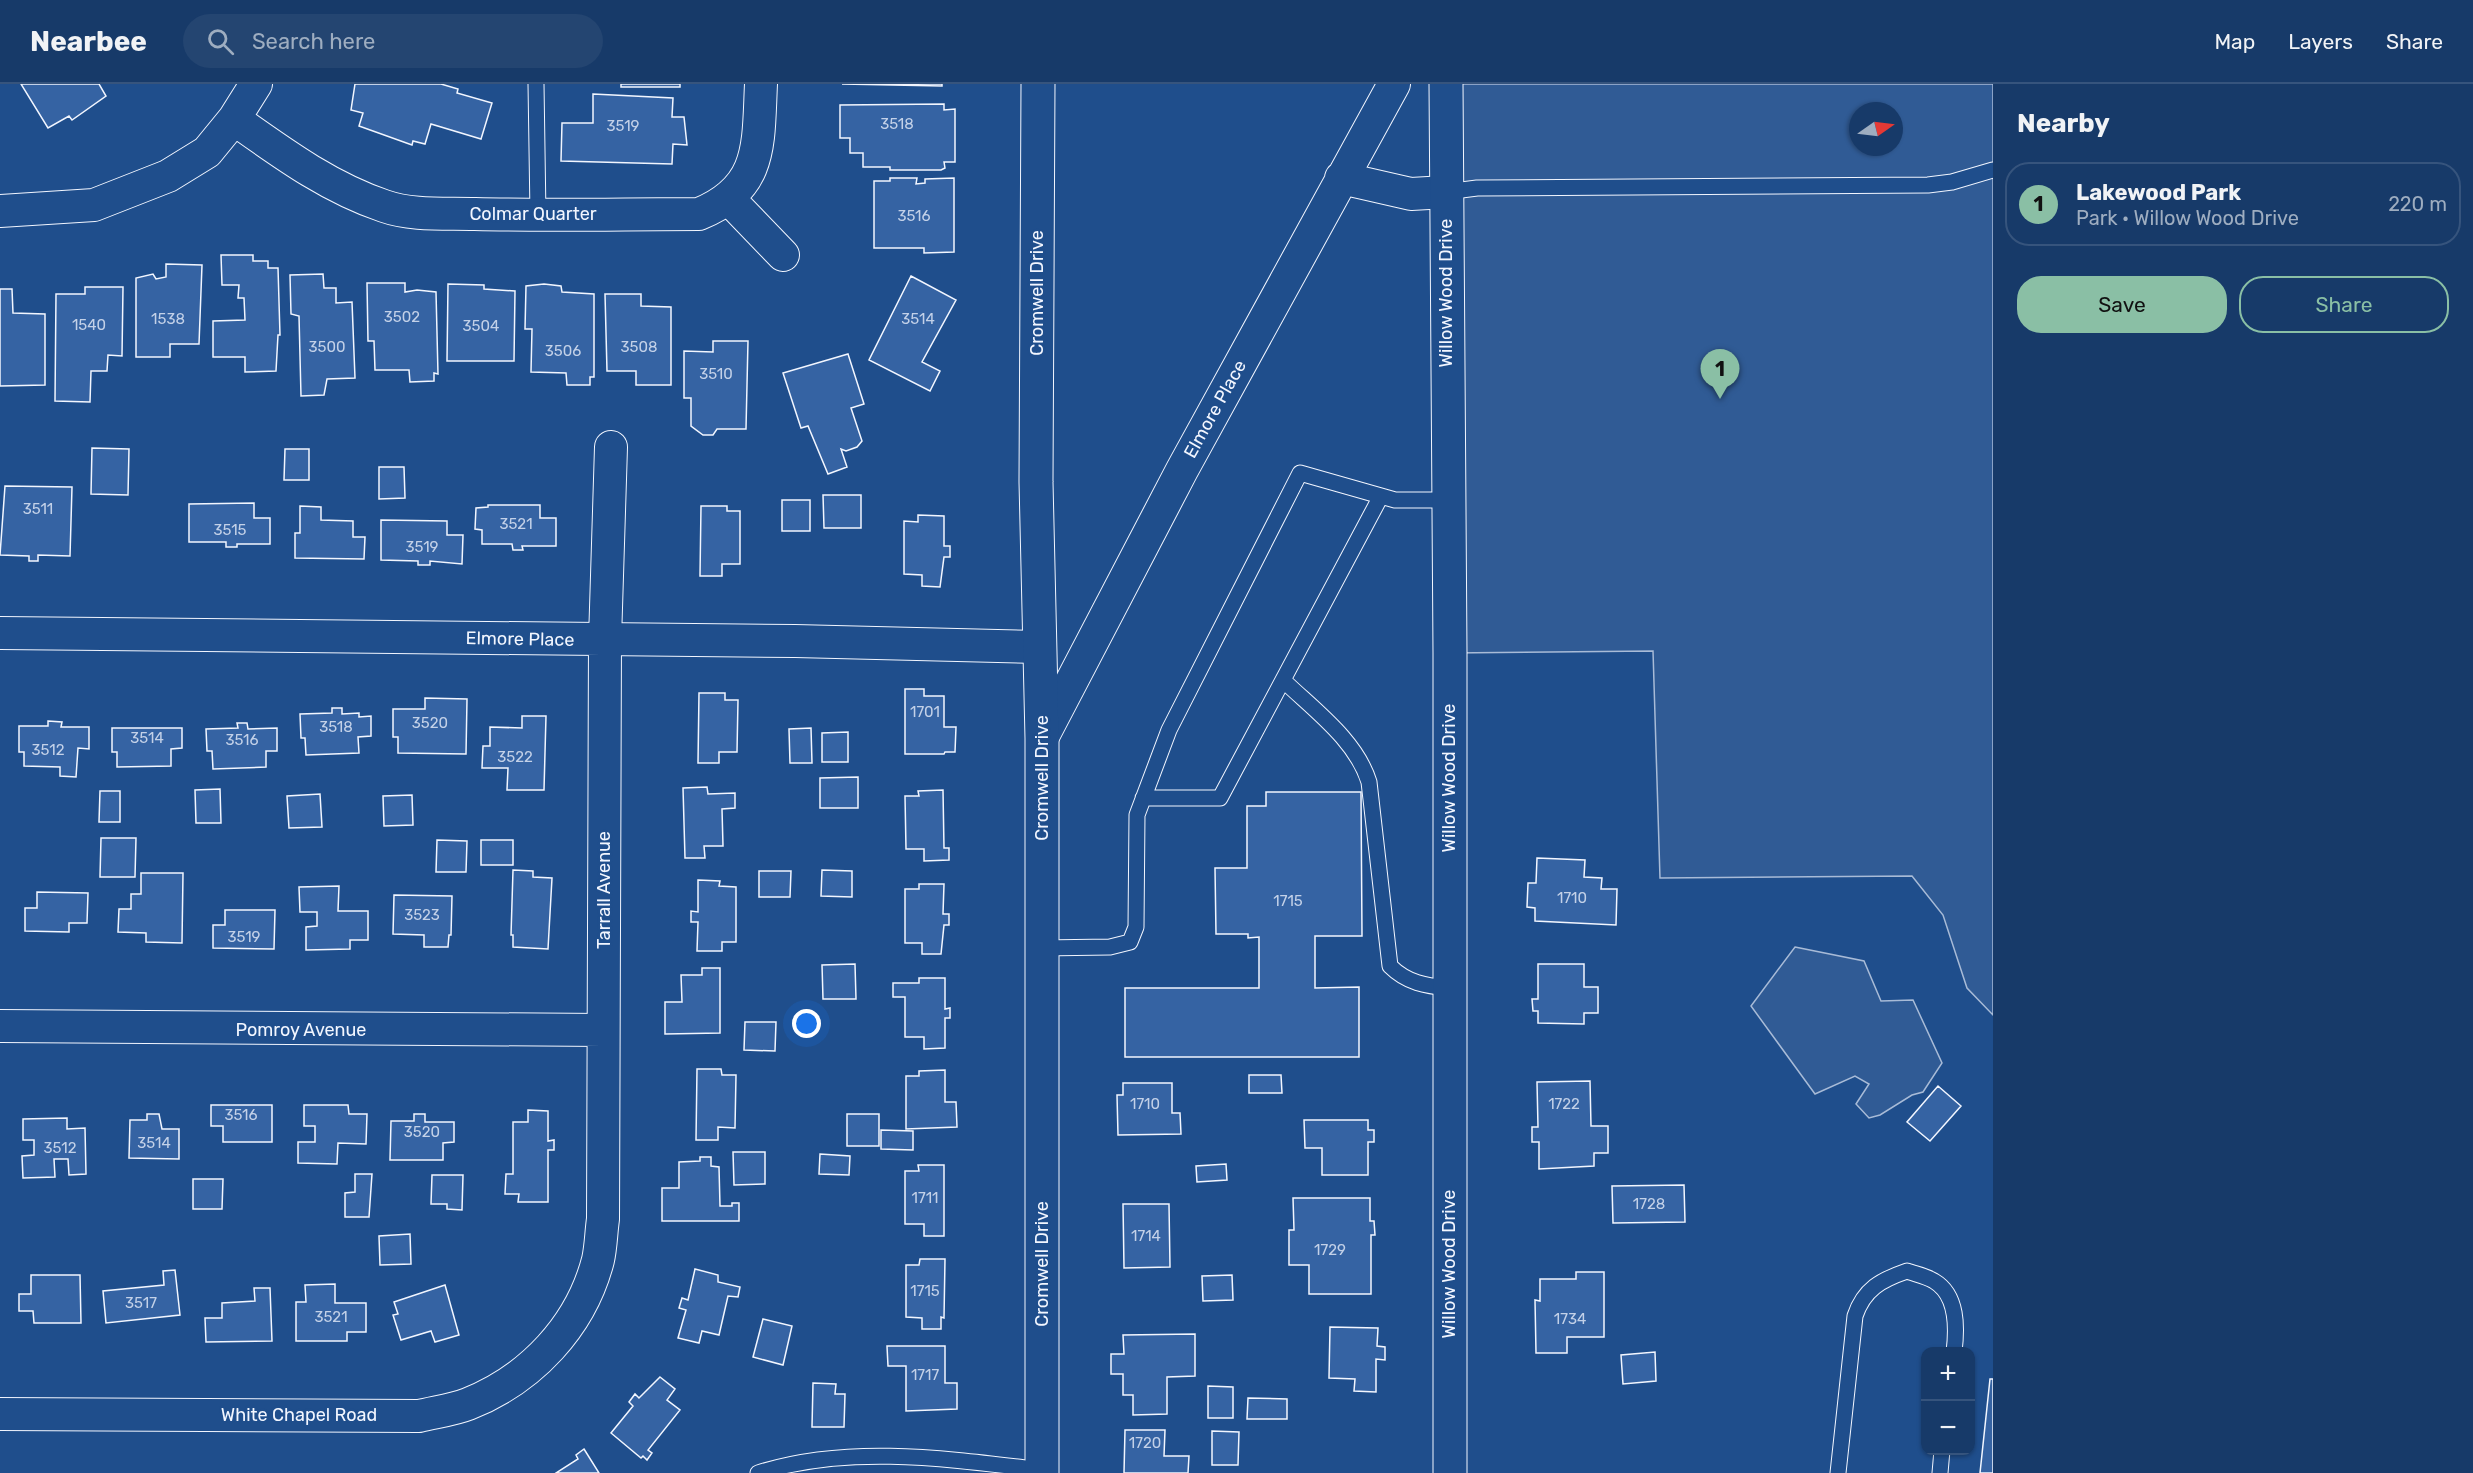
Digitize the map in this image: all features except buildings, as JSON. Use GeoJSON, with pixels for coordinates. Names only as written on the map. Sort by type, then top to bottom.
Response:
{"type":"FeatureCollection","features":[{"type":"Feature","properties":{"kind":"street"},"geometry":{"type":"LineString","coordinates":[[0,210],[94,206],[168,176],[207,152],[234,119],[256,84]]}},
{"type":"Feature","properties":{"kind":"street","name":"Colmar Quarter"},"geometry":{"type":"LineString","coordinates":[[234,119],[300,165],[336,186],[386,207],[416,213],[538,216],[699,214],[729,199],[748,177],[757,153],[761,84]]}},
{"type":"Feature","properties":{"kind":"street","name":"Cromwell Drive"},"geometry":{"type":"LineString","coordinates":[[1038,84],[1036,482],[1042,738],[1042,1471]]}},
{"type":"Feature","properties":{"kind":"street","name":"Elmore Place"},"geometry":{"type":"LineString","coordinates":[[1042,738],[1182,470],[1394,84]]}},
{"type":"Feature","properties":{"kind":"street","name":"Willow Wood Drive"},"geometry":{"type":"LineString","coordinates":[[1446,84],[1450,1473]]}},
{"type":"Feature","properties":{"kind":"street"},"geometry":{"type":"LineString","coordinates":[[1341,178],[1411,194],[1446,192]]}},
{"type":"Feature","properties":{"kind":"street"},"geometry":{"type":"LineString","coordinates":[[729,199],[783,255]]}},
{"type":"Feature","properties":{"kind":"street","name":"Tarrall Avenue"},"geometry":{"type":"LineString","coordinates":[[568,1326],[584,1298],[598,1259],[603,1219],[605,640],[611,447]]}},
{"type":"Feature","properties":{"kind":"street","name":"Elmore Place"},"geometry":{"type":"LineString","coordinates":[[0,633],[1040,647]]}},
{"type":"Feature","properties":{"kind":"street","name":"Pomroy Avenue"},"geometry":{"type":"LineString","coordinates":[[0,1026],[603,1030]]}},
{"type":"Feature","properties":{"kind":"street","name":"White Chapel Road"},"geometry":{"type":"LineString","coordinates":[[0,1414],[419,1416],[467,1404],[512,1382],[543,1356],[568,1326]]}},
{"type":"Feature","properties":{"kind":"lane"},"geometry":{"type":"LineString","coordinates":[[536,84],[538,216]]}},
{"type":"Feature","properties":{"kind":"lane"},"geometry":{"type":"LineString","coordinates":[[1446,192],[1476,188],[1928,184],[1952,182],[1993,170]]}},
{"type":"Feature","properties":{"kind":"lane"},"geometry":{"type":"LineString","coordinates":[[1041,948],[1110,948],[1130,942],[1136,927],[1137,815],[1143,798],[1169,730],[1300,473],[1395,500],[1447,500]]}},
{"type":"Feature","properties":{"kind":"lane"},"geometry":{"type":"LineString","coordinates":[[1143,798],[1221,798],[1381,496]]}},
{"type":"Feature","properties":{"kind":"lane"},"geometry":{"type":"LineString","coordinates":[[1283,680],[1341,736],[1364,765],[1369,782],[1390,966],[1401,977],[1425,986],[1449,988]]}},
{"type":"Feature","properties":{"kind":"lane"},"geometry":{"type":"LineString","coordinates":[[1838,1473],[1855,1316],[1860,1301],[1878,1282],[1907,1271],[1936,1281],[1953,1305],[1957,1331],[1955,1347]]}},
{"type":"Feature","properties":{"kind":"lane"},"geometry":{"type":"LineString","coordinates":[[1940,1473],[1942,1455]]}},
{"type":"Feature","properties":{"kind":"lane"},"geometry":{"type":"LineString","coordinates":[[758,1473],[813,1459],[905,1458],[952,1467],[1042,1471]]}},
{"type":"Feature","properties":{"kind":"shaded area"},"geometry":{"type":"Polygon","coordinates":[[[1446,84],[1993,84],[1993,1015],[1967,988],[1943,915],[1912,876],[1660,878],[1653,651],[1450,653],[1446,84]]]}},
{"type":"Feature","properties":{"kind":"shaded area"},"geometry":{"type":"Polygon","coordinates":[[[1795,947],[1864,961],[1881,1001],[1913,1000],[1942,1063],[1923,1092],[1912,1095],[1880,1115],[1869,1118],[1856,1104],[1869,1084],[1855,1076],[1815,1094],[1751,1006],[1795,947]]]}},
{"type":"Feature","properties":{"kind":"place","name":"Lakewood Park"},"geometry":{"type":"Point","coordinates":[1720,399]}}]}
